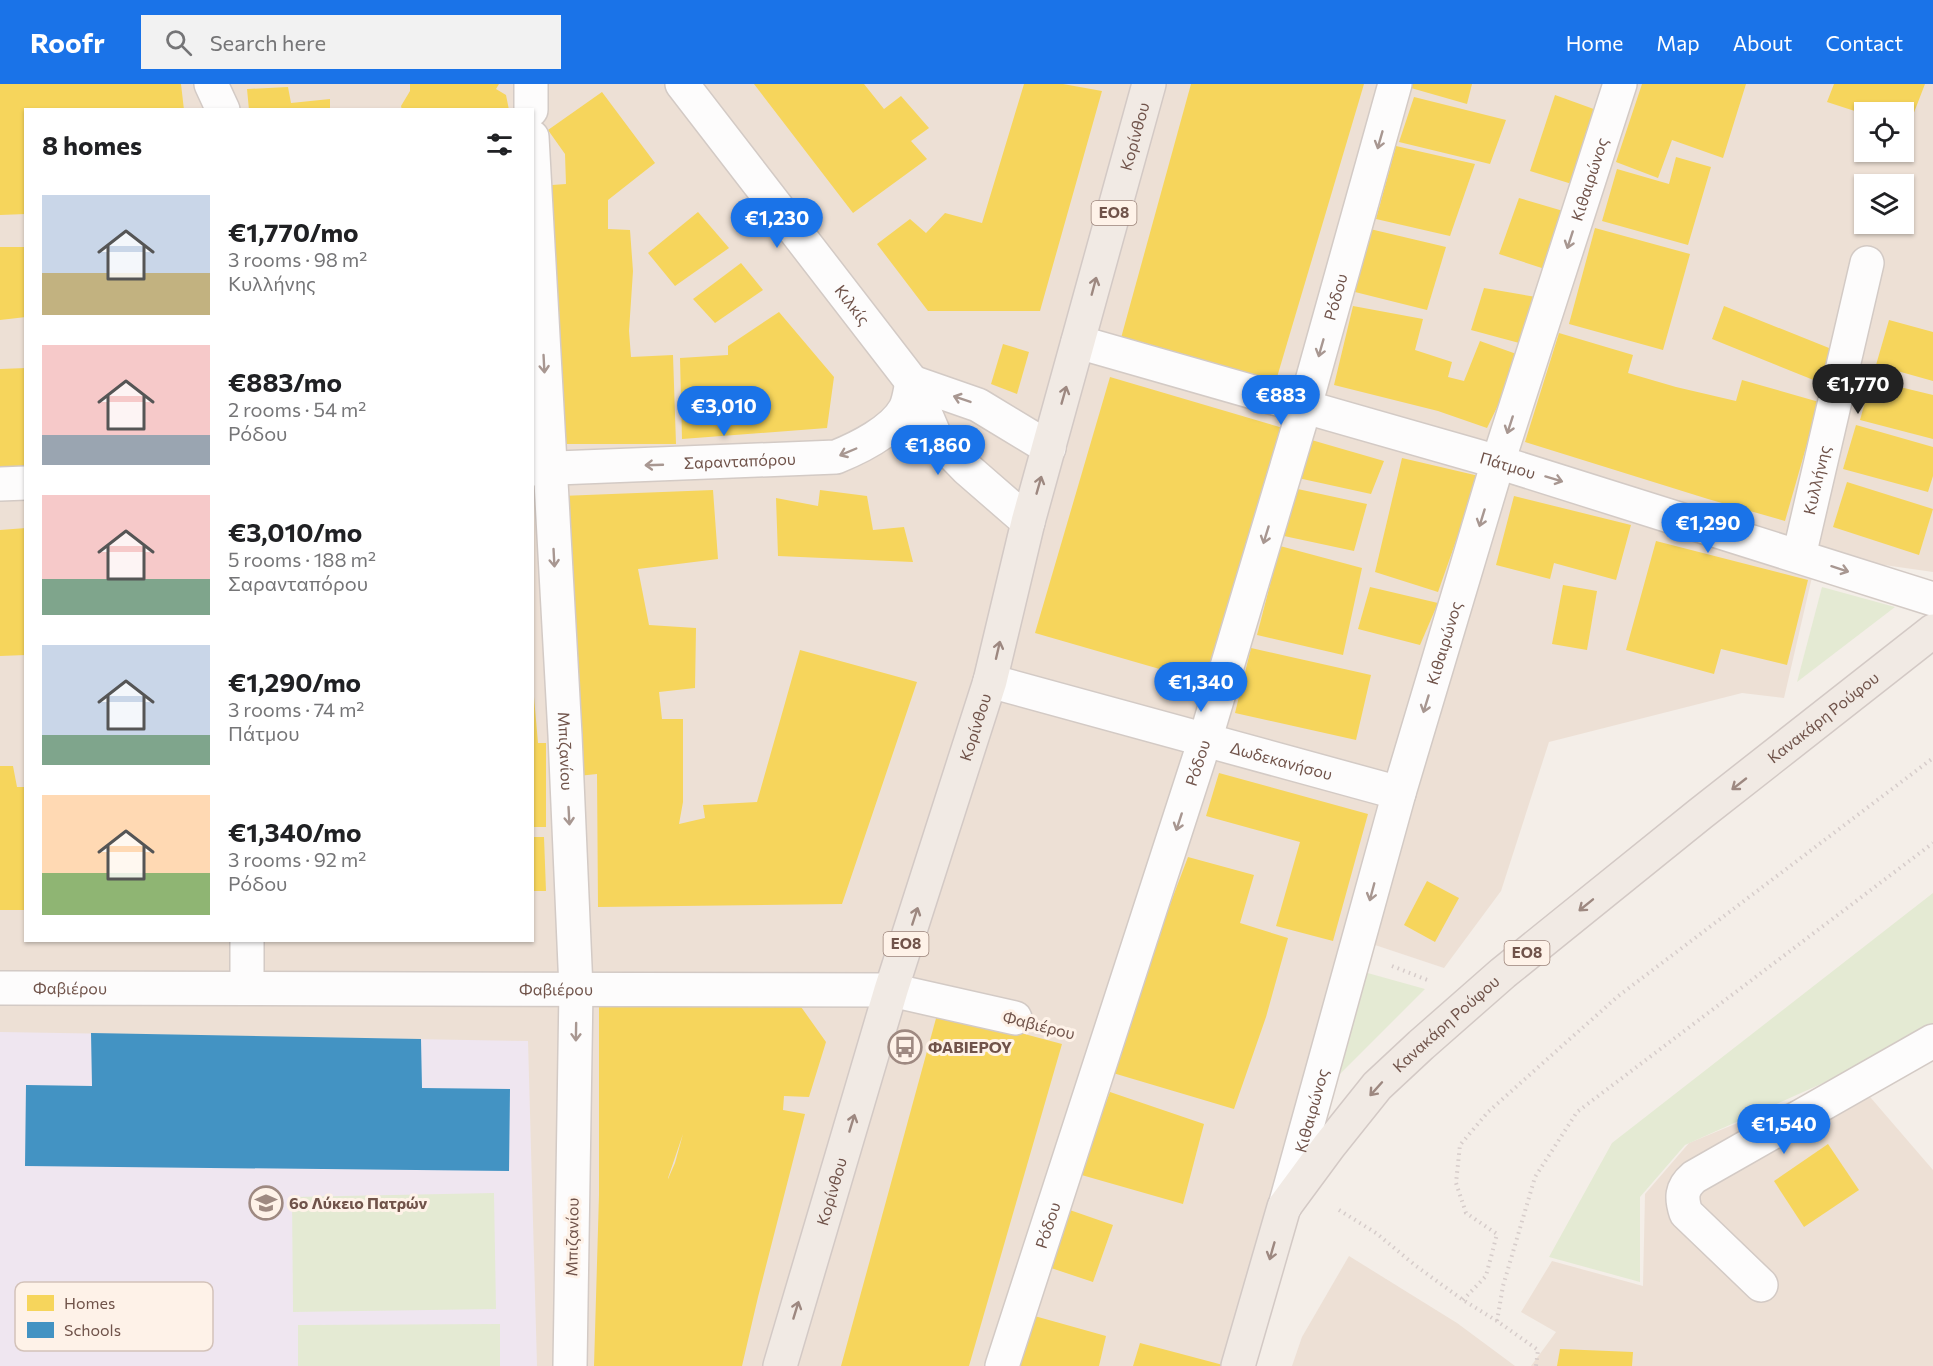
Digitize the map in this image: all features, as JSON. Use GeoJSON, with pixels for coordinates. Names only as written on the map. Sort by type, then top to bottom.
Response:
{"type":"FeatureCollection","features":[{"type":"Feature","properties":{"kind":"main road","name":"Κορίνθου"},"geometry":{"type":"LineString","coordinates":[[780,1366],[891,990],[990,681],[1028,522],[1149,84]]}},
{"type":"Feature","properties":{"kind":"main road","name":"Κανακάρη Ρούφου"},"geometry":{"type":"LineString","coordinates":[[1238,1366],[1284,1208],[1377,1086],[1503,972],[1933,631]]}},
{"type":"Feature","properties":{"kind":"street"},"geometry":{"type":"LineString","coordinates":[[211,84],[222,108]]}},
{"type":"Feature","properties":{"kind":"street"},"geometry":{"type":"LineString","coordinates":[[531,84],[531,108]]}},
{"type":"Feature","properties":{"kind":"street","name":"Κιλκίς"},"geometry":{"type":"LineString","coordinates":[[682,84],[912,382],[934,436],[967,469],[1028,522]]}},
{"type":"Feature","properties":{"kind":"street","name":"Ρόδου"},"geometry":{"type":"LineString","coordinates":[[1002,1366],[1205,740],[1305,406],[1395,84]]}},
{"type":"Feature","properties":{"kind":"street","name":"Κιθαιρώνος"},"geometry":{"type":"LineString","coordinates":[[1284,1208],[1399,793],[1498,462],[1620,84]]}},
{"type":"Feature","properties":{"kind":"street","name":"Μπιζανίου"},"geometry":{"type":"LineString","coordinates":[[534,211],[541,469],[565,735],[576,989],[570,1366]]}},
{"type":"Feature","properties":{"kind":"street","name":"Κυλλήνης"},"geometry":{"type":"LineString","coordinates":[[1799,556],[1867,263]]}},
{"type":"Feature","properties":{"kind":"street","name":"Πάτμου"},"geometry":{"type":"LineString","coordinates":[[1078,342],[1498,462],[1933,598]]}},
{"type":"Feature","properties":{"kind":"street"},"geometry":{"type":"LineString","coordinates":[[912,382],[978,405],[1049,448]]}},
{"type":"Feature","properties":{"kind":"street","name":"Σαρανταπόρου"},"geometry":{"type":"LineString","coordinates":[[541,469],[836,457],[862,446],[896,421],[905,409],[912,382]]}},
{"type":"Feature","properties":{"kind":"street"},"geometry":{"type":"LineString","coordinates":[[0,484],[24,483]]}},
{"type":"Feature","properties":{"kind":"street","name":"Δωδεκανήσου"},"geometry":{"type":"LineString","coordinates":[[990,681],[1399,793]]}},
{"type":"Feature","properties":{"kind":"street"},"geometry":{"type":"LineString","coordinates":[[247,942],[248,988]]}},
{"type":"Feature","properties":{"kind":"street","name":"Φαβιέρου"},"geometry":{"type":"LineString","coordinates":[[0,988],[891,990],[1015,1018]]}},
{"type":"Feature","properties":{"kind":"street"},"geometry":{"type":"LineString","coordinates":[[1761,1285],[1686,1213],[1682,1202],[1683,1191],[1687,1183],[1933,1041]]}},
{"type":"Feature","properties":{"kind":"path"},"geometry":{"type":"LineString","coordinates":[[1463,1300],[1486,1276],[1497,1234],[1466,1213],[1456,1183],[1460,1145],[1488,1112],[1617,997],[1933,758]]}},
{"type":"Feature","properties":{"kind":"path"},"geometry":{"type":"LineString","coordinates":[[1497,1321],[1503,1286],[1534,1177],[1577,1112],[1933,843]]}},
{"type":"Feature","properties":{"kind":"path"},"geometry":{"type":"LineString","coordinates":[[1339,1210],[1376,1233],[1463,1300],[1538,1350],[1536,1366]]}},
{"type":"Feature","properties":{"kind":"shaded area"},"geometry":{"type":"Polygon","coordinates":[[[0,84],[1933,84],[1933,572],[1877,564],[1819,547],[1784,698],[1742,693],[1549,742],[1501,891],[1444,968],[1348,936],[1225,1366],[0,1366],[0,84]]]}},
{"type":"Feature","properties":{"kind":"shaded area","name":"6ο Λύκειο Πατρών"},"geometry":{"type":"Polygon","coordinates":[[[0,1032],[528,1041],[537,1366],[0,1366],[0,1032]]]}},
{"type":"Feature","properties":{"kind":"shaded area"},"geometry":{"type":"Polygon","coordinates":[[[1852,1076],[1933,1170],[1933,1366],[1531,1366],[1556,1332],[1521,1312],[1552,1261],[1643,1286],[1645,1194],[1689,1143],[1852,1076]]]}},
{"type":"Feature","properties":{"kind":"shaded area"},"geometry":{"type":"Polygon","coordinates":[[[1349,1256],[1457,1323],[1515,1366],[1292,1366],[1302,1337],[1349,1256]]]}},
{"type":"Feature","properties":{"kind":"green space"},"geometry":{"type":"Polygon","coordinates":[[[1822,587],[1895,607],[1797,682],[1822,587]]]}},
{"type":"Feature","properties":{"kind":"green space"},"geometry":{"type":"Polygon","coordinates":[[[1933,893],[1933,1024],[1870,1062],[1685,1145],[1640,1197],[1640,1282],[1549,1257],[1612,1143],[1933,893]]]}},
{"type":"Feature","properties":{"kind":"green space"},"geometry":{"type":"Polygon","coordinates":[[[1364,972],[1425,989],[1337,1077],[1364,972]]]}},
{"type":"Feature","properties":{"kind":"green space"},"geometry":{"type":"Polygon","coordinates":[[[494,1193],[496,1309],[293,1312],[292,1197],[494,1193]]]}},
{"type":"Feature","properties":{"kind":"green space"},"geometry":{"type":"Polygon","coordinates":[[[500,1324],[500,1366],[298,1366],[298,1325],[500,1324]]]}},
{"type":"Feature","properties":{"kind":"building: Homes"},"geometry":{"type":"Polygon","coordinates":[[[0,84],[181,84],[184,108],[24,108],[24,214],[0,215],[0,84]]]}},
{"type":"Feature","properties":{"kind":"building: Homes"},"geometry":{"type":"Polygon","coordinates":[[[410,84],[499,84],[496,89],[506,95],[509,108],[402,108],[410,91],[410,84]]]}},
{"type":"Feature","properties":{"kind":"building: Homes"},"geometry":{"type":"Polygon","coordinates":[[[754,84],[864,84],[884,109],[901,96],[929,128],[911,141],[927,159],[853,213],[754,84]]]}},
{"type":"Feature","properties":{"kind":"building: Homes"},"geometry":{"type":"Polygon","coordinates":[[[1024,84],[1063,84],[1102,91],[1040,311],[928,311],[877,244],[910,219],[926,233],[945,213],[982,223],[1024,84]]]}},
{"type":"Feature","properties":{"kind":"building: Homes"},"geometry":{"type":"Polygon","coordinates":[[[1191,84],[1364,84],[1275,384],[1121,338],[1191,84]]]}},
{"type":"Feature","properties":{"kind":"building: Homes"},"geometry":{"type":"Polygon","coordinates":[[[1412,84],[1472,84],[1467,104],[1411,88],[1412,84]]]}},
{"type":"Feature","properties":{"kind":"building: Homes"},"geometry":{"type":"Polygon","coordinates":[[[1642,84],[1746,84],[1723,158],[1672,140],[1658,178],[1616,162],[1642,84]]]}},
{"type":"Feature","properties":{"kind":"building: Homes"},"geometry":{"type":"Polygon","coordinates":[[[1834,84],[1925,84],[1914,112],[1914,102],[1854,102],[1854,111],[1827,102],[1834,84]]]}},
{"type":"Feature","properties":{"kind":"building: Homes"},"geometry":{"type":"Polygon","coordinates":[[[288,87],[291,103],[330,99],[330,108],[249,108],[247,89],[288,87]]]}},
{"type":"Feature","properties":{"kind":"building: Homes"},"geometry":{"type":"Polygon","coordinates":[[[602,92],[655,163],[608,200],[608,229],[630,230],[633,271],[629,331],[631,357],[673,355],[676,444],[559,444],[552,185],[566,184],[565,154],[548,130],[602,92]]]}},
{"type":"Feature","properties":{"kind":"building: Homes"},"geometry":{"type":"Polygon","coordinates":[[[1555,95],[1602,112],[1575,185],[1530,171],[1555,95]]]}},
{"type":"Feature","properties":{"kind":"building: Homes"},"geometry":{"type":"Polygon","coordinates":[[[1414,97],[1506,120],[1490,164],[1399,142],[1414,97]]]}},
{"type":"Feature","properties":{"kind":"building: Homes"},"geometry":{"type":"Polygon","coordinates":[[[1396,146],[1475,164],[1450,236],[1376,219],[1396,146]]]}},
{"type":"Feature","properties":{"kind":"building: Homes"},"geometry":{"type":"Polygon","coordinates":[[[1676,157],[1711,167],[1688,245],[1602,221],[1617,169],[1669,184],[1676,157]]]}},
{"type":"Feature","properties":{"kind":"building: Homes"},"geometry":{"type":"Polygon","coordinates":[[[1519,198],[1570,213],[1548,270],[1499,254],[1519,198]]]}},
{"type":"Feature","properties":{"kind":"building: Homes"},"geometry":{"type":"Polygon","coordinates":[[[698,212],[729,248],[675,286],[648,253],[698,212]]]}},
{"type":"Feature","properties":{"kind":"building: Homes"},"geometry":{"type":"Polygon","coordinates":[[[1595,228],[1690,254],[1663,350],[1569,324],[1595,228]]]}},
{"type":"Feature","properties":{"kind":"building: Homes"},"geometry":{"type":"Polygon","coordinates":[[[1370,229],[1446,247],[1427,310],[1355,292],[1370,229]]]}},
{"type":"Feature","properties":{"kind":"building: Homes"},"geometry":{"type":"Polygon","coordinates":[[[0,247],[24,247],[24,317],[0,320],[0,247]]]}},
{"type":"Feature","properties":{"kind":"building: Homes"},"geometry":{"type":"Polygon","coordinates":[[[741,263],[763,290],[715,323],[693,299],[741,263]]]}},
{"type":"Feature","properties":{"kind":"building: Homes"},"geometry":{"type":"Polygon","coordinates":[[[1484,288],[1542,298],[1523,344],[1471,330],[1484,288]]]}},
{"type":"Feature","properties":{"kind":"building: Homes"},"geometry":{"type":"Polygon","coordinates":[[[1353,306],[1423,319],[1415,350],[1452,362],[1448,377],[1464,381],[1480,341],[1522,356],[1487,428],[1438,411],[1334,385],[1353,306]]]}},
{"type":"Feature","properties":{"kind":"building: Homes"},"geometry":{"type":"Polygon","coordinates":[[[1724,306],[1834,350],[1821,383],[1712,339],[1724,306]]]}},
{"type":"Feature","properties":{"kind":"building: Homes"},"geometry":{"type":"Polygon","coordinates":[[[779,312],[834,377],[827,428],[682,439],[680,358],[728,355],[728,346],[779,312]]]}},
{"type":"Feature","properties":{"kind":"building: Homes"},"geometry":{"type":"Polygon","coordinates":[[[1889,320],[1933,332],[1933,381],[1876,365],[1889,320]]]}},
{"type":"Feature","properties":{"kind":"building: Homes"},"geometry":{"type":"Polygon","coordinates":[[[1559,333],[1633,355],[1628,373],[1676,387],[1736,401],[1742,380],[1819,402],[1785,521],[1525,442],[1559,333]]]}},
{"type":"Feature","properties":{"kind":"building: Homes"},"geometry":{"type":"Polygon","coordinates":[[[1003,344],[1029,352],[1017,394],[991,384],[1003,344]]]}},
{"type":"Feature","properties":{"kind":"building: Homes"},"geometry":{"type":"Polygon","coordinates":[[[24,368],[24,466],[0,467],[0,369],[24,368]]]}},
{"type":"Feature","properties":{"kind":"building: Homes"},"geometry":{"type":"Polygon","coordinates":[[[1110,377],[1283,428],[1208,683],[1035,633],[1110,377]]]}},
{"type":"Feature","properties":{"kind":"building: Homes"},"geometry":{"type":"Polygon","coordinates":[[[1871,380],[1933,395],[1933,439],[1860,420],[1871,380]]]}},
{"type":"Feature","properties":{"kind":"building: Homes"},"geometry":{"type":"Polygon","coordinates":[[[1856,425],[1933,447],[1933,476],[1928,492],[1843,469],[1856,425]]]}},
{"type":"Feature","properties":{"kind":"building: Homes"},"geometry":{"type":"Polygon","coordinates":[[[1308,439],[1384,461],[1371,494],[1298,478],[1308,439]]]}},
{"type":"Feature","properties":{"kind":"building: Homes"},"geometry":{"type":"Polygon","coordinates":[[[1402,458],[1479,476],[1438,592],[1375,572],[1402,458]]]}},
{"type":"Feature","properties":{"kind":"building: Homes"},"geometry":{"type":"Polygon","coordinates":[[[1847,482],[1933,509],[1919,555],[1833,527],[1847,482]]]}},
{"type":"Feature","properties":{"kind":"building: Homes"},"geometry":{"type":"Polygon","coordinates":[[[1293,488],[1367,504],[1354,551],[1284,536],[1293,488]]]}},
{"type":"Feature","properties":{"kind":"building: Homes"},"geometry":{"type":"Polygon","coordinates":[[[713,490],[718,559],[638,569],[649,625],[696,628],[695,688],[659,692],[662,719],[683,719],[683,802],[679,824],[705,818],[703,805],[757,802],[800,650],[917,682],[842,904],[598,907],[597,774],[578,776],[561,496],[713,490]]]}},
{"type":"Feature","properties":{"kind":"building: Homes"},"geometry":{"type":"Polygon","coordinates":[[[820,490],[867,496],[873,530],[904,527],[913,562],[778,556],[776,498],[818,506],[820,490]]]}},
{"type":"Feature","properties":{"kind":"building: Homes"},"geometry":{"type":"Polygon","coordinates":[[[1514,496],[1631,525],[1616,580],[1554,563],[1550,579],[1496,565],[1514,496]]]}},
{"type":"Feature","properties":{"kind":"building: Homes"},"geometry":{"type":"Polygon","coordinates":[[[24,528],[24,655],[0,656],[0,530],[24,528]]]}},
{"type":"Feature","properties":{"kind":"building: Homes"},"geometry":{"type":"Polygon","coordinates":[[[1656,541],[1808,580],[1787,665],[1721,649],[1714,674],[1626,650],[1656,541]]]}},
{"type":"Feature","properties":{"kind":"building: Homes"},"geometry":{"type":"Polygon","coordinates":[[[1280,546],[1362,568],[1343,655],[1257,635],[1280,546]]]}},
{"type":"Feature","properties":{"kind":"building: Homes"},"geometry":{"type":"Polygon","coordinates":[[[1563,585],[1597,591],[1587,650],[1552,644],[1563,585]]]}},
{"type":"Feature","properties":{"kind":"building: Homes"},"geometry":{"type":"Polygon","coordinates":[[[1370,587],[1438,603],[1420,645],[1358,629],[1370,587]]]}},
{"type":"Feature","properties":{"kind":"building: Homes"},"geometry":{"type":"Polygon","coordinates":[[[1251,648],[1371,675],[1356,740],[1235,713],[1251,648]]]}},
{"type":"Feature","properties":{"kind":"building: Homes"},"geometry":{"type":"Polygon","coordinates":[[[534,697],[538,743],[546,743],[546,827],[534,827],[534,697]]]}},
{"type":"Feature","properties":{"kind":"building: Homes"},"geometry":{"type":"Polygon","coordinates":[[[0,766],[13,766],[17,787],[24,787],[24,910],[0,910],[0,766]]]}},
{"type":"Feature","properties":{"kind":"building: Homes"},"geometry":{"type":"Polygon","coordinates":[[[1219,773],[1368,814],[1333,941],[1276,926],[1300,842],[1206,816],[1219,773]]]}},
{"type":"Feature","properties":{"kind":"building: Homes"},"geometry":{"type":"Polygon","coordinates":[[[534,837],[544,837],[546,891],[534,891],[534,837]]]}},
{"type":"Feature","properties":{"kind":"building: Homes"},"geometry":{"type":"Polygon","coordinates":[[[1188,857],[1254,875],[1240,923],[1288,938],[1266,1017],[1234,1109],[1113,1073],[1139,986],[1188,857]]]}},
{"type":"Feature","properties":{"kind":"building: Homes"},"geometry":{"type":"Polygon","coordinates":[[[1427,881],[1459,898],[1435,942],[1404,925],[1427,881]]]}},
{"type":"Feature","properties":{"kind":"building: Homes"},"geometry":{"type":"Polygon","coordinates":[[[599,1002],[799,1004],[826,1042],[809,1097],[784,1096],[783,1110],[805,1114],[742,1366],[594,1366],[599,1195],[599,1002]],[[683,1134],[668,1179],[675,1163],[683,1134]]]}},
{"type":"Feature","properties":{"kind":"building: Homes"},"geometry":{"type":"Polygon","coordinates":[[[938,1011],[1062,1044],[969,1366],[841,1366],[938,1011]]]}},
{"type":"Feature","properties":{"kind":"building: Homes"},"geometry":{"type":"Polygon","coordinates":[[[1110,1092],[1204,1124],[1183,1204],[1078,1174],[1110,1092]]]}},
{"type":"Feature","properties":{"kind":"building: Homes"},"geometry":{"type":"Polygon","coordinates":[[[1828,1144],[1859,1190],[1804,1227],[1774,1181],[1828,1144]]]}},
{"type":"Feature","properties":{"kind":"building: Homes"},"geometry":{"type":"Polygon","coordinates":[[[1064,1208],[1113,1225],[1093,1282],[1048,1267],[1064,1208]]]}},
{"type":"Feature","properties":{"kind":"building: Homes"},"geometry":{"type":"Polygon","coordinates":[[[1031,1315],[1106,1336],[1099,1366],[1014,1366],[1031,1315]]]}},
{"type":"Feature","properties":{"kind":"building: Homes"},"geometry":{"type":"Polygon","coordinates":[[[1140,1343],[1223,1365],[1223,1366],[1133,1366],[1140,1343]]]}},
{"type":"Feature","properties":{"kind":"building: Homes"},"geometry":{"type":"Polygon","coordinates":[[[1560,1349],[1633,1352],[1632,1366],[1557,1366],[1560,1349]]]}},
{"type":"Feature","properties":{"kind":"building: Schools"},"geometry":{"type":"Polygon","coordinates":[[[91,1033],[421,1039],[422,1088],[510,1089],[509,1171],[25,1166],[26,1085],[92,1086],[91,1033]]]}},
{"type":"Feature","properties":{"kind":"place","name":"ΦΑΒΙΕΡΟΥ"},"geometry":{"type":"Point","coordinates":[905,1047]}},
{"type":"Feature","properties":{"kind":"place","name":"6ο Λύκειο Πατρών"},"geometry":{"type":"Point","coordinates":[266,1203]}}]}
